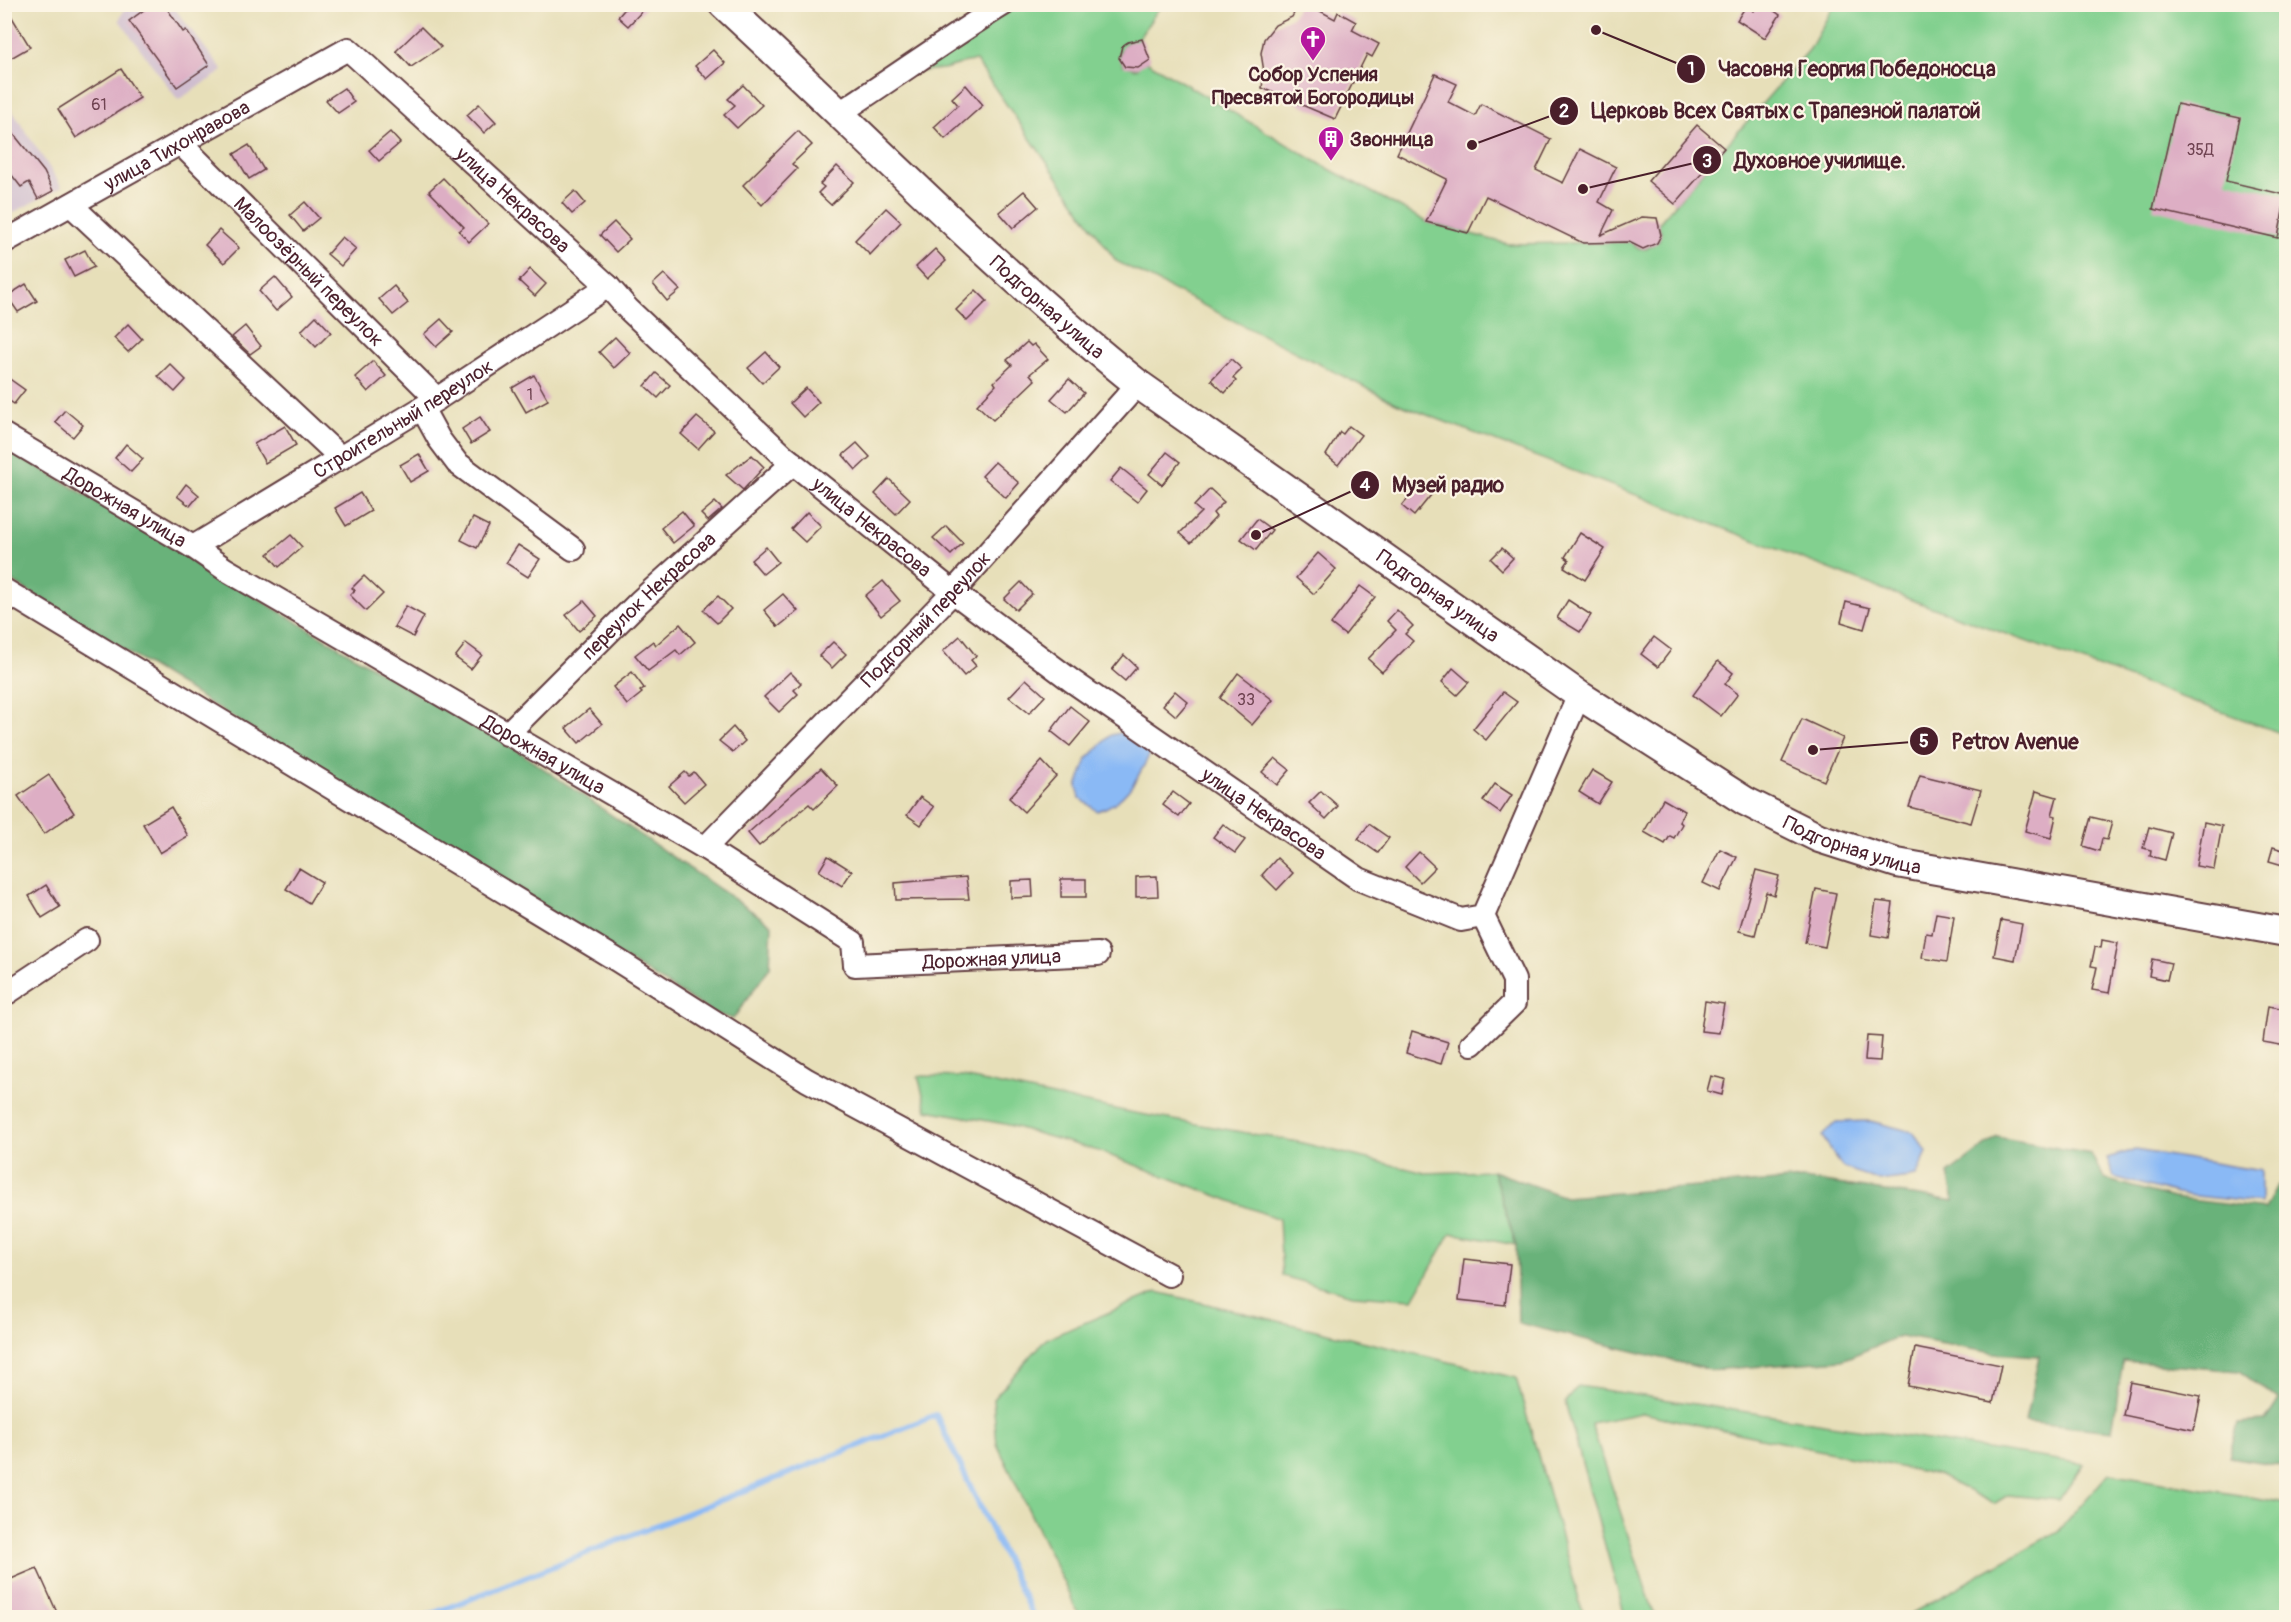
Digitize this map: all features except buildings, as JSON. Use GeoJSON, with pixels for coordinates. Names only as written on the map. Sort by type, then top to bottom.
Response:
{"type":"FeatureCollection","features":[{"type":"Feature","properties":{"kind":"main road","name":"Подгорная улица"},"geometry":{"type":"LineString","coordinates":[[723,4],[838,114],[1085,342],[1138,384],[1579,695],[1745,801],[1819,838],[1897,863],[2286,932]]}},
{"type":"Feature","properties":{"kind":"street"},"geometry":{"type":"LineString","coordinates":[[838,114],[1004,4]]}},
{"type":"Feature","properties":{"kind":"street","name":"улица Тихонравова"},"geometry":{"type":"LineString","coordinates":[[4,242],[348,49]]}},
{"type":"Feature","properties":{"kind":"street","name":"улица Некрасова"},"geometry":{"type":"LineString","coordinates":[[348,49],[608,286],[628,309],[793,463],[953,592],[1072,681],[1359,879],[1461,920],[1483,916]]}},
{"type":"Feature","properties":{"kind":"street","name":"Малоозёрный переулок"},"geometry":{"type":"LineString","coordinates":[[180,143],[429,404],[457,463],[573,549]]}},
{"type":"Feature","properties":{"kind":"street"},"geometry":{"type":"LineString","coordinates":[[71,205],[341,458]]}},
{"type":"Feature","properties":{"kind":"street","name":"Строительный переулок"},"geometry":{"type":"LineString","coordinates":[[193,547],[429,404],[608,286]]}},
{"type":"Feature","properties":{"kind":"street","name":"Подгорный переулок"},"geometry":{"type":"LineString","coordinates":[[705,848],[953,592],[1138,384]]}},
{"type":"Feature","properties":{"kind":"street","name":"Дорожная улица"},"geometry":{"type":"LineString","coordinates":[[4,435],[193,547],[225,569],[705,848],[853,942],[855,964],[1098,954]]}},
{"type":"Feature","properties":{"kind":"street","name":"переулок Некрасова"},"geometry":{"type":"LineString","coordinates":[[507,734],[639,602],[793,463]]}},
{"type":"Feature","properties":{"kind":"street"},"geometry":{"type":"LineString","coordinates":[[4,590],[617,960],[807,1080],[1169,1275]]}},
{"type":"Feature","properties":{"kind":"street"},"geometry":{"type":"LineString","coordinates":[[1472,1044],[1514,1003],[1514,980],[1483,916],[1579,695]]}},
{"type":"Feature","properties":{"kind":"street"},"geometry":{"type":"LineString","coordinates":[[4,995],[87,940]]}},
{"type":"Feature","properties":{"kind":"shaded area"},"geometry":{"type":"Polygon","coordinates":[[[127,5],[172,5],[223,71],[178,100],[119,20],[127,5]]]}},
{"type":"Feature","properties":{"kind":"shaded area"},"geometry":{"type":"Polygon","coordinates":[[[4,98],[62,187],[5,217],[4,217],[4,98]]]}},
{"type":"Feature","properties":{"kind":"green space"},"geometry":{"type":"Polygon","coordinates":[[[2273,4],[2286,8],[2286,735],[1895,594],[1396,403],[1116,261],[976,61],[943,69],[905,74],[1009,5],[1161,5],[1137,41],[1127,43],[1121,49],[1119,55],[1123,65],[1136,69],[1146,61],[1322,165],[1427,222],[1508,244],[1631,242],[1637,248],[1646,249],[1659,241],[1661,231],[1658,224],[1810,49],[1834,5],[2273,4]]]}},
{"type":"Feature","properties":{"kind":"green space"},"geometry":{"type":"Polygon","coordinates":[[[4,446],[434,704],[496,736],[772,925],[770,967],[733,1019],[713,1013],[5,577],[4,446]]]}},
{"type":"Feature","properties":{"kind":"green space"},"geometry":{"type":"Polygon","coordinates":[[[918,1076],[963,1077],[1129,1112],[1298,1142],[1425,1173],[1493,1171],[1516,1245],[1451,1233],[1413,1299],[1353,1295],[1282,1276],[1279,1219],[1098,1151],[1005,1124],[927,1110],[918,1076]]]}},
{"type":"Feature","properties":{"kind":"green space"},"geometry":{"type":"Polygon","coordinates":[[[1997,1137],[2091,1154],[2104,1179],[2173,1198],[2265,1209],[2277,1185],[2286,1187],[2286,1466],[2229,1457],[2238,1423],[2265,1421],[2279,1400],[2239,1371],[2123,1361],[2112,1431],[2025,1422],[2039,1356],[1993,1353],[1900,1336],[1842,1360],[1710,1370],[1518,1323],[1516,1245],[1493,1171],[1565,1197],[1803,1179],[1954,1201],[1948,1174],[1997,1137]]]}},
{"type":"Feature","properties":{"kind":"green space"},"geometry":{"type":"Polygon","coordinates":[[[1157,1292],[1516,1378],[1584,1617],[1080,1617],[997,1444],[993,1399],[1046,1339],[1157,1292]]]}},
{"type":"Feature","properties":{"kind":"green space"},"geometry":{"type":"Polygon","coordinates":[[[1578,1386],[2084,1464],[2059,1500],[2008,1495],[1994,1504],[1938,1475],[1642,1413],[1591,1423],[1655,1617],[1625,1617],[1565,1402],[1578,1386]]]}},
{"type":"Feature","properties":{"kind":"green space"},"geometry":{"type":"Polygon","coordinates":[[[2109,1473],[2286,1503],[2286,1617],[1905,1617],[2058,1531],[2109,1473]]]}},
{"type":"Feature","properties":{"kind":"water"},"geometry":{"type":"Polygon","coordinates":[[[1124,732],[1138,737],[1150,754],[1135,781],[1123,796],[1097,811],[1080,798],[1077,786],[1087,759],[1111,735],[1124,732]]]}},
{"type":"Feature","properties":{"kind":"water"},"geometry":{"type":"Polygon","coordinates":[[[1870,1121],[1913,1132],[1927,1152],[1916,1176],[1880,1181],[1842,1167],[1822,1136],[1836,1122],[1870,1121]]]}},
{"type":"Feature","properties":{"kind":"water"},"geometry":{"type":"Polygon","coordinates":[[[2135,1150],[2261,1171],[2261,1203],[2177,1194],[2114,1177],[2107,1158],[2135,1150]]]}},
{"type":"Feature","properties":{"kind":"waterway"},"geometry":{"type":"LineString","coordinates":[[422,1618],[936,1415],[1034,1618]]}},
{"type":"Feature","properties":{"kind":"waterway"},"geometry":{"type":"LineString","coordinates":[[442,1610],[446,1618]]}},
{"type":"Feature","properties":{"kind":"place","name":"Часовня Георгия Победоносца"},"geometry":{"type":"Point","coordinates":[1596,30]}},
{"type":"Feature","properties":{"kind":"place","name":"Собор Успения Пресвятой Богородицы"},"geometry":{"type":"Point","coordinates":[1313,62]}},
{"type":"Feature","properties":{"kind":"place","name":"Церковь Всех Святых с Трапезной палатой"},"geometry":{"type":"Point","coordinates":[1472,145]}},
{"type":"Feature","properties":{"kind":"place","name":"Звонница"},"geometry":{"type":"Point","coordinates":[1331,162]}},
{"type":"Feature","properties":{"kind":"place","name":"Духовное училище."},"geometry":{"type":"Point","coordinates":[1583,189]}},
{"type":"Feature","properties":{"kind":"place","name":"Музей радио"},"geometry":{"type":"Point","coordinates":[1256,535]}},
{"type":"Feature","properties":{"kind":"place","name":"Petrov Avenue"},"geometry":{"type":"Point","coordinates":[1813,750]}}]}
